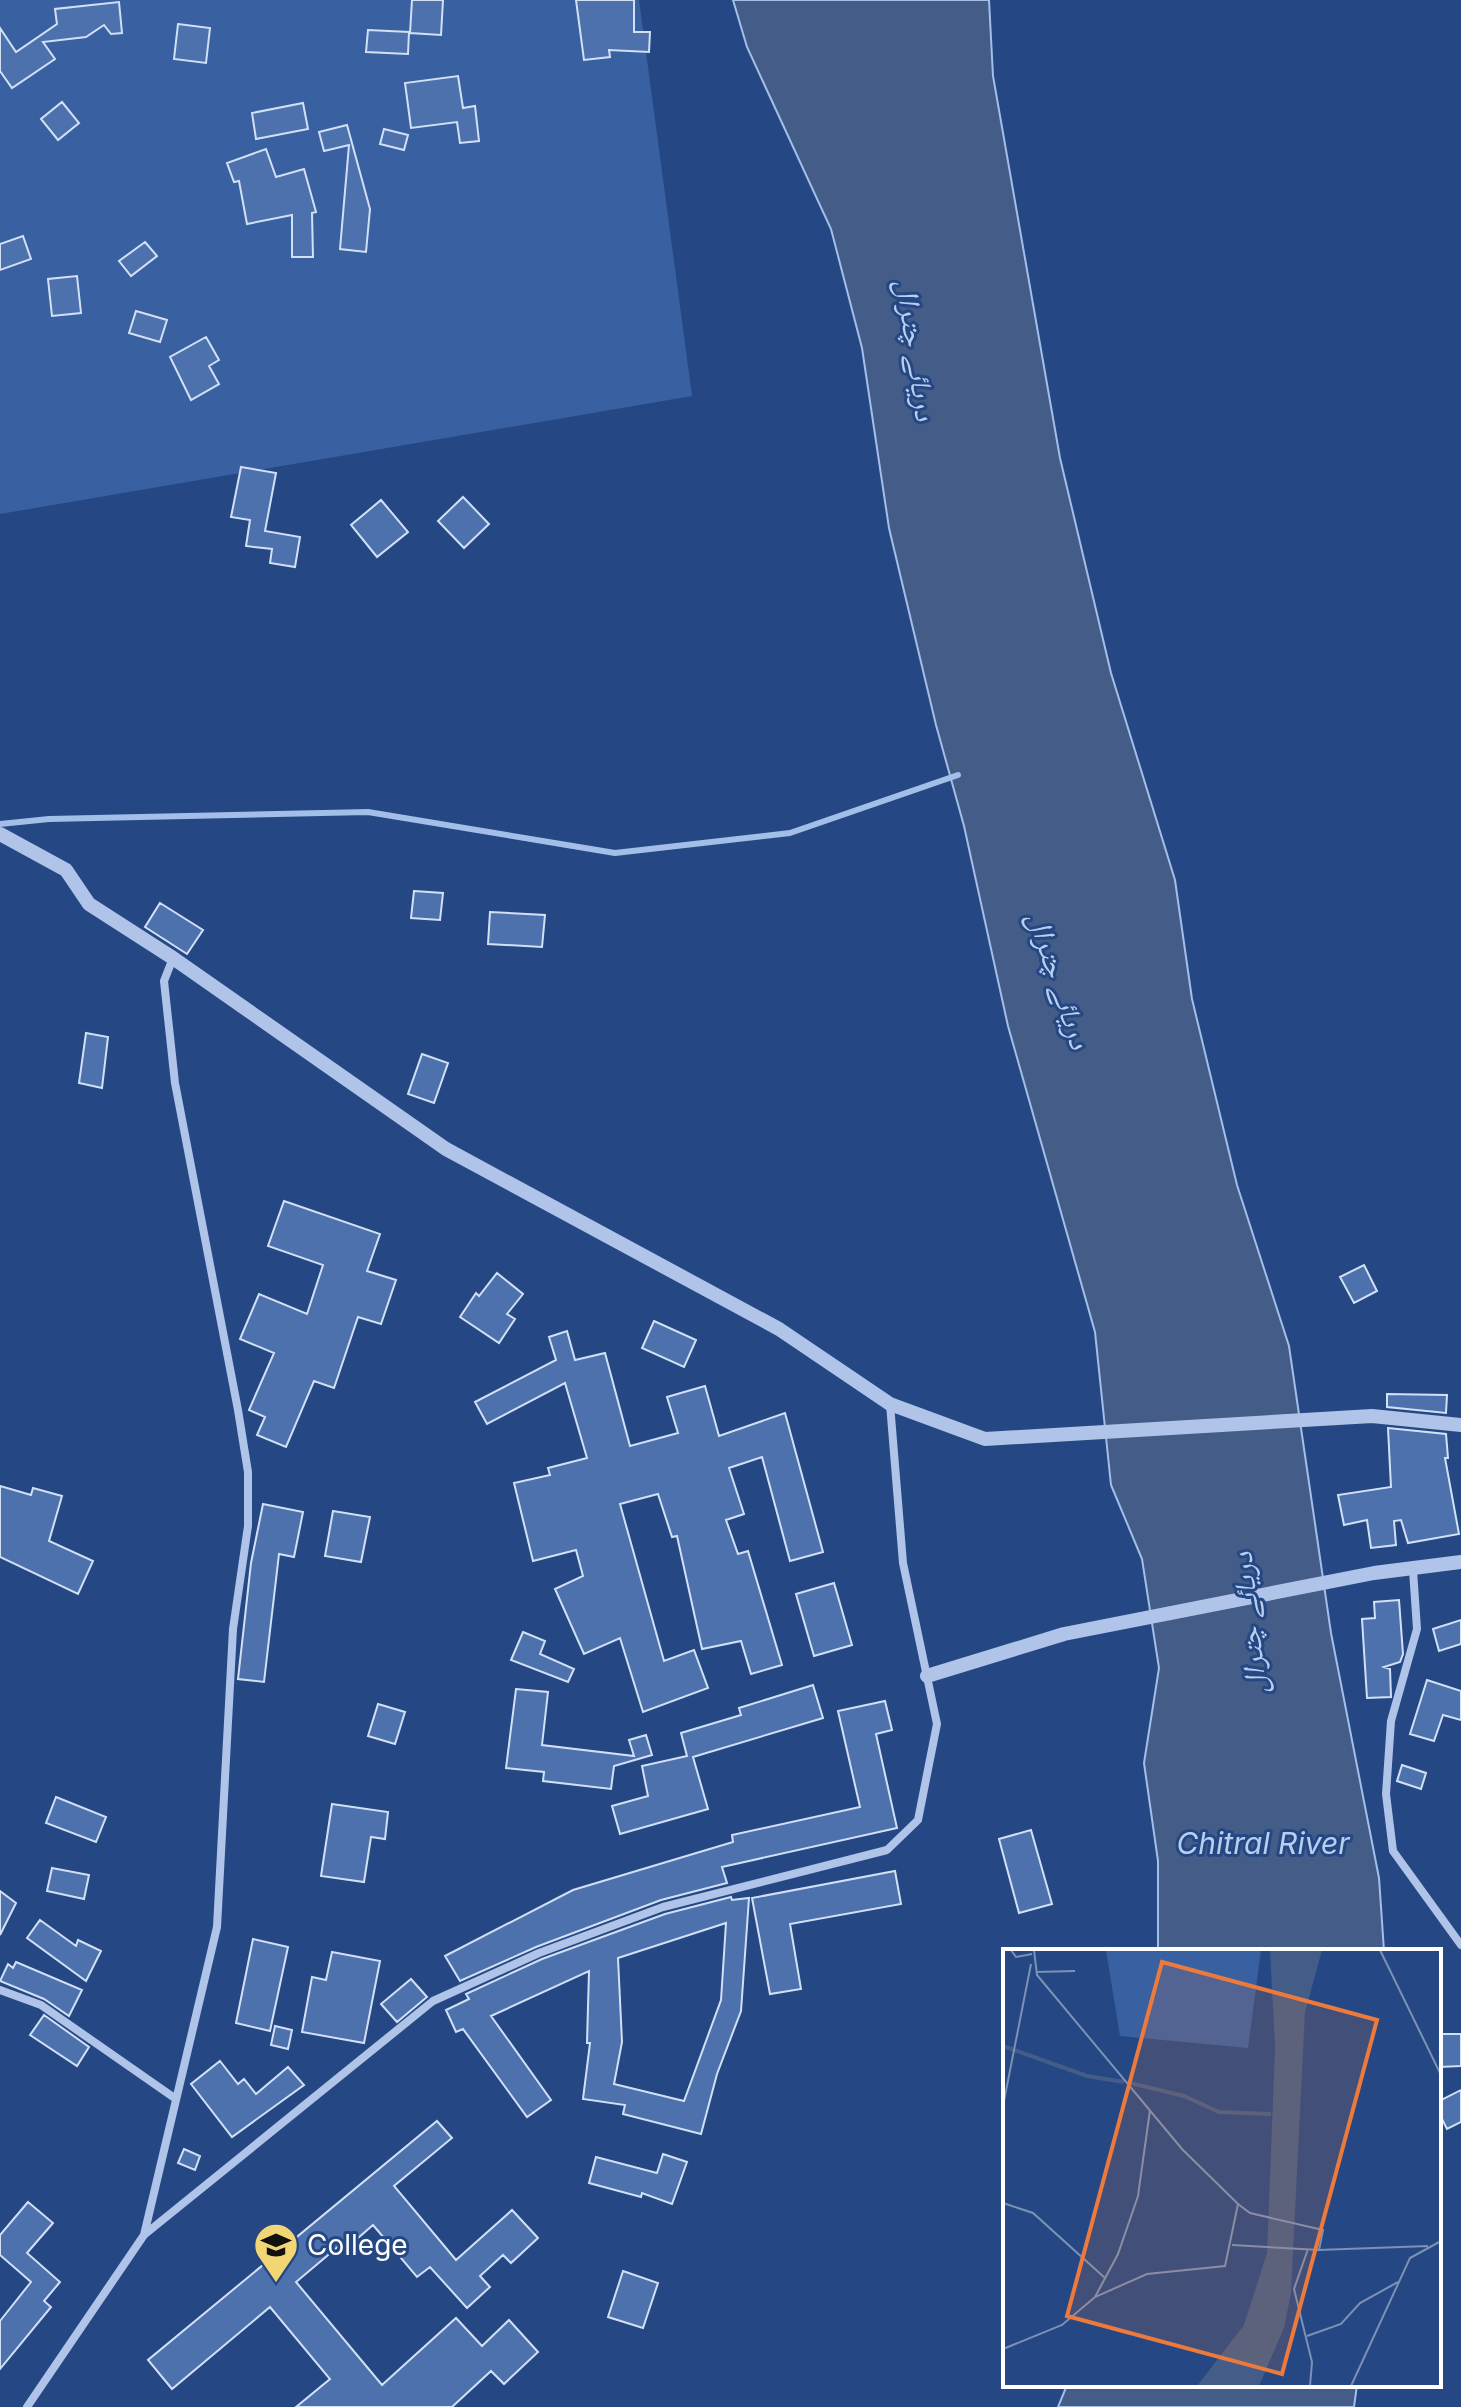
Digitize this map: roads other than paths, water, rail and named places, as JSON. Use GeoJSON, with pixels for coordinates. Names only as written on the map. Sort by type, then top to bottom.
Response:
{"type":"FeatureCollection","features":[{"type":"Feature","properties":{"kind":"street"},"geometry":{"type":"LineString","coordinates":[[3,836],[66,870],[89,904],[173,958],[446,1149],[779,1329],[890,1404],[985,1439],[1372,1416],[1461,1425]]}},
{"type":"Feature","properties":{"kind":"street"},"geometry":{"type":"LineString","coordinates":[[144,2235],[217,1927],[233,1629],[248,1526],[248,1472],[216,1284],[175,1083],[164,981],[173,958]]}},
{"type":"Feature","properties":{"kind":"street"},"geometry":{"type":"LineString","coordinates":[[27,2407],[144,2235],[433,2001],[539,1953],[663,1907],[887,1850],[918,1820],[937,1724],[903,1563],[890,1404]]}},
{"type":"Feature","properties":{"kind":"street"},"geometry":{"type":"LineString","coordinates":[[927,1676],[1064,1634],[1374,1573],[1461,1562]]}},
{"type":"Feature","properties":{"kind":"street"},"geometry":{"type":"LineString","coordinates":[[1413,1570],[1417,1629],[1391,1721],[1386,1794],[1393,1851],[1461,1945]]}},
{"type":"Feature","properties":{"kind":"street"},"geometry":{"type":"LineString","coordinates":[[0,1990],[41,2005],[176,2099]]}},
{"type":"Feature","properties":{"kind":"water","name":"Chitral River"},"geometry":{"type":"Polygon","coordinates":[[[733,0],[989,0],[993,76],[1060,458],[1111,673],[1175,880],[1192,999],[1237,1185],[1289,1346],[1331,1633],[1379,1878],[1384,1949],[1158,1949],[1158,1861],[1144,1763],[1159,1668],[1142,1559],[1111,1485],[1095,1332],[1008,1026],[964,826],[936,725],[889,528],[862,348],[831,229],[747,47],[733,0]]]}},
{"type":"Feature","properties":{"kind":"water"},"geometry":{"type":"Polygon","coordinates":[[[1066,2387],[1357,2387],[1354,2407],[1058,2407],[1066,2387]]]}},
{"type":"Feature","properties":{"kind":"waterway"},"geometry":{"type":"LineString","coordinates":[[0,824],[49,819],[368,812],[615,853],[790,833],[958,775]]}},
{"type":"Feature","properties":{"kind":"place","name":"College"},"geometry":{"type":"Point","coordinates":[276,2284]}},
{"type":"Feature","properties":{"kind":"water label","name":"دریائے چترال"},"geometry":{"type":"Point","coordinates":[917,350]}},
{"type":"Feature","properties":{"kind":"water label","name":"دریائے چترال"},"geometry":{"type":"Point","coordinates":[1060,980]}},
{"type":"Feature","properties":{"kind":"water label","name":"دریائے چترال"},"geometry":{"type":"Point","coordinates":[1248,1623]}}]}
